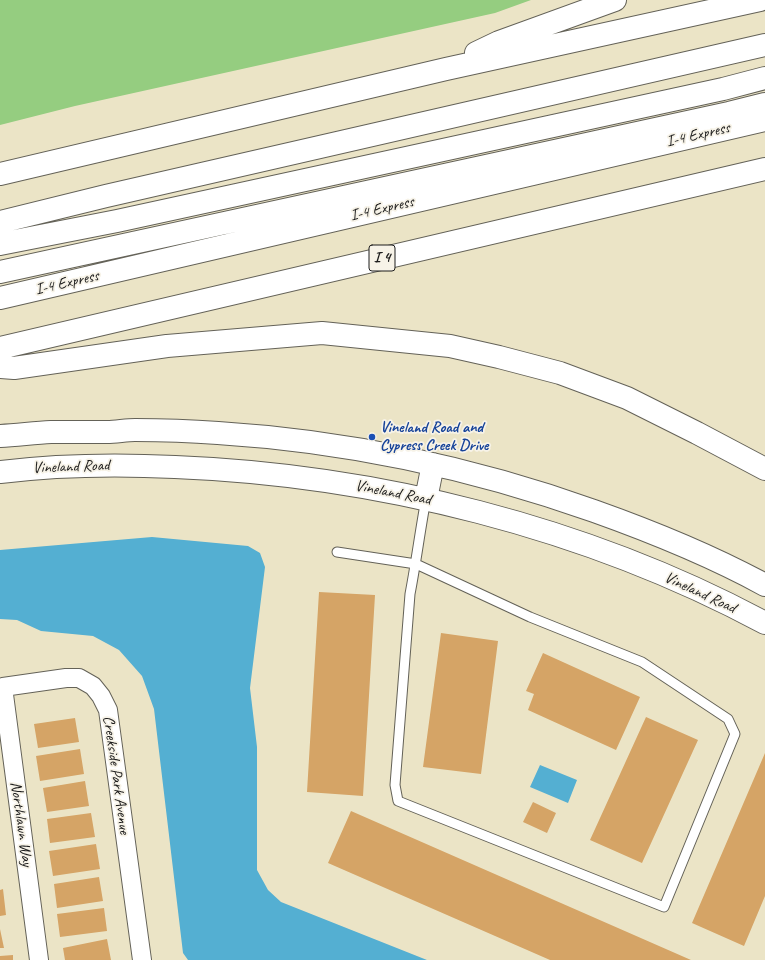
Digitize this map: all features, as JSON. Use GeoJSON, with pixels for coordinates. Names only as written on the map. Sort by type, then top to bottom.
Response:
{"type":"FeatureCollection","features":[{"type":"Feature","properties":{"kind":"main road"},"geometry":{"type":"LineString","coordinates":[[446,69],[499,42],[615,0]]}},
{"type":"Feature","properties":{"kind":"main road"},"geometry":{"type":"LineString","coordinates":[[0,174],[446,69],[760,0]]}},
{"type":"Feature","properties":{"kind":"main road"},"geometry":{"type":"LineString","coordinates":[[0,222],[129,190],[765,46]]}},
{"type":"Feature","properties":{"kind":"main road"},"geometry":{"type":"LineString","coordinates":[[0,244],[117,221],[723,89],[765,78]]}},
{"type":"Feature","properties":{"kind":"main road"},"geometry":{"type":"LineString","coordinates":[[0,272],[765,104]]}},
{"type":"Feature","properties":{"kind":"main road","name":"I-4 Express"},"geometry":{"type":"LineString","coordinates":[[0,298],[765,120]]}},
{"type":"Feature","properties":{"kind":"main road","name":"I 4"},"geometry":{"type":"LineString","coordinates":[[0,348],[765,169]]}},
{"type":"Feature","properties":{"kind":"main road"},"geometry":{"type":"LineString","coordinates":[[0,367],[14,368],[167,346],[322,332],[450,346],[560,373],[627,398],[697,432],[765,469]]}},
{"type":"Feature","properties":{"kind":"main road"},"geometry":{"type":"LineString","coordinates":[[0,436],[51,432],[109,432],[134,430],[218,433],[292,440],[365,450],[433,464],[508,483],[635,526],[691,548],[765,585]]}},
{"type":"Feature","properties":{"kind":"main road"},"geometry":{"type":"LineString","coordinates":[[426,499],[433,464]]}},
{"type":"Feature","properties":{"kind":"main road","name":"Vineland Road"},"geometry":{"type":"LineString","coordinates":[[0,472],[76,466],[216,468],[293,476],[370,488],[426,499],[499,518],[565,538],[635,564],[695,589],[765,623]]}},
{"type":"Feature","properties":{"kind":"street","name":"Creekside Park Avenue"},"geometry":{"type":"LineString","coordinates":[[1,685],[79,678],[93,686],[101,696],[108,710],[142,960]]}},
{"type":"Feature","properties":{"kind":"street","name":"Northlawn Way"},"geometry":{"type":"LineString","coordinates":[[1,685],[4,732],[40,960]]}},
{"type":"Feature","properties":{"kind":"lane"},"geometry":{"type":"LineString","coordinates":[[337,552],[416,564],[530,617],[642,662],[728,719],[735,734],[664,907],[398,801],[395,785],[410,594],[416,564],[426,499]]}},
{"type":"Feature","properties":{"kind":"green space"},"geometry":{"type":"Polygon","coordinates":[[[0,0],[531,0],[495,13],[75,106],[0,125],[0,0]]]}},
{"type":"Feature","properties":{"kind":"water"},"geometry":{"type":"Polygon","coordinates":[[[152,537],[248,546],[260,553],[265,567],[250,688],[257,747],[257,870],[268,890],[281,902],[427,960],[188,960],[183,953],[154,709],[142,676],[119,650],[93,636],[41,631],[17,620],[0,619],[0,550],[152,537]]]}},
{"type":"Feature","properties":{"kind":"water"},"geometry":{"type":"Polygon","coordinates":[[[540,765],[577,780],[568,803],[530,787],[540,765]]]}},
{"type":"Feature","properties":{"kind":"building"},"geometry":{"type":"Polygon","coordinates":[[[319,592],[375,595],[363,796],[307,792],[319,592]]]}},
{"type":"Feature","properties":{"kind":"building"},"geometry":{"type":"Polygon","coordinates":[[[441,633],[498,641],[481,774],[423,767],[441,633]]]}},
{"type":"Feature","properties":{"kind":"building"},"geometry":{"type":"Polygon","coordinates":[[[543,653],[640,697],[616,750],[528,710],[534,694],[526,691],[543,653]]]}},
{"type":"Feature","properties":{"kind":"building"},"geometry":{"type":"Polygon","coordinates":[[[646,717],[698,740],[642,863],[590,840],[646,717]]]}},
{"type":"Feature","properties":{"kind":"building"},"geometry":{"type":"Polygon","coordinates":[[[75,718],[79,742],[38,748],[34,724],[75,718]]]}},
{"type":"Feature","properties":{"kind":"building"},"geometry":{"type":"Polygon","coordinates":[[[80,749],[84,774],[40,781],[36,756],[80,749]]]}},
{"type":"Feature","properties":{"kind":"building"},"geometry":{"type":"Polygon","coordinates":[[[765,753],[765,896],[744,946],[692,923],[765,753]]]}},
{"type":"Feature","properties":{"kind":"building"},"geometry":{"type":"Polygon","coordinates":[[[85,781],[89,806],[47,812],[43,788],[85,781]]]}},
{"type":"Feature","properties":{"kind":"building"},"geometry":{"type":"Polygon","coordinates":[[[533,802],[556,813],[547,833],[523,822],[533,802]]]}},
{"type":"Feature","properties":{"kind":"building"},"geometry":{"type":"Polygon","coordinates":[[[351,811],[691,960],[550,960],[328,863],[351,811]]]}},
{"type":"Feature","properties":{"kind":"building"},"geometry":{"type":"Polygon","coordinates":[[[91,813],[95,837],[50,843],[47,819],[91,813]]]}},
{"type":"Feature","properties":{"kind":"building"},"geometry":{"type":"Polygon","coordinates":[[[96,844],[100,869],[53,876],[49,851],[96,844]]]}},
{"type":"Feature","properties":{"kind":"building"},"geometry":{"type":"Polygon","coordinates":[[[99,877],[103,901],[57,908],[54,884],[99,877]]]}},
{"type":"Feature","properties":{"kind":"building"},"geometry":{"type":"Polygon","coordinates":[[[3,889],[6,915],[0,916],[0,890],[3,889]]]}},
{"type":"Feature","properties":{"kind":"building"},"geometry":{"type":"Polygon","coordinates":[[[104,908],[107,931],[60,937],[57,914],[104,908]]]}},
{"type":"Feature","properties":{"kind":"building"},"geometry":{"type":"Polygon","coordinates":[[[0,929],[4,948],[0,948],[0,929]]]}},
{"type":"Feature","properties":{"kind":"building"},"geometry":{"type":"Polygon","coordinates":[[[107,939],[111,960],[65,960],[63,948],[107,939]]]}},
{"type":"Feature","properties":{"kind":"building"},"geometry":{"type":"Polygon","coordinates":[[[13,955],[13,960],[0,960],[0,956],[13,955]]]}},
{"type":"Feature","properties":{"kind":"place","name":"Vineland Road and Cypress Creek Drive"},"geometry":{"type":"Point","coordinates":[372,437]}}]}
